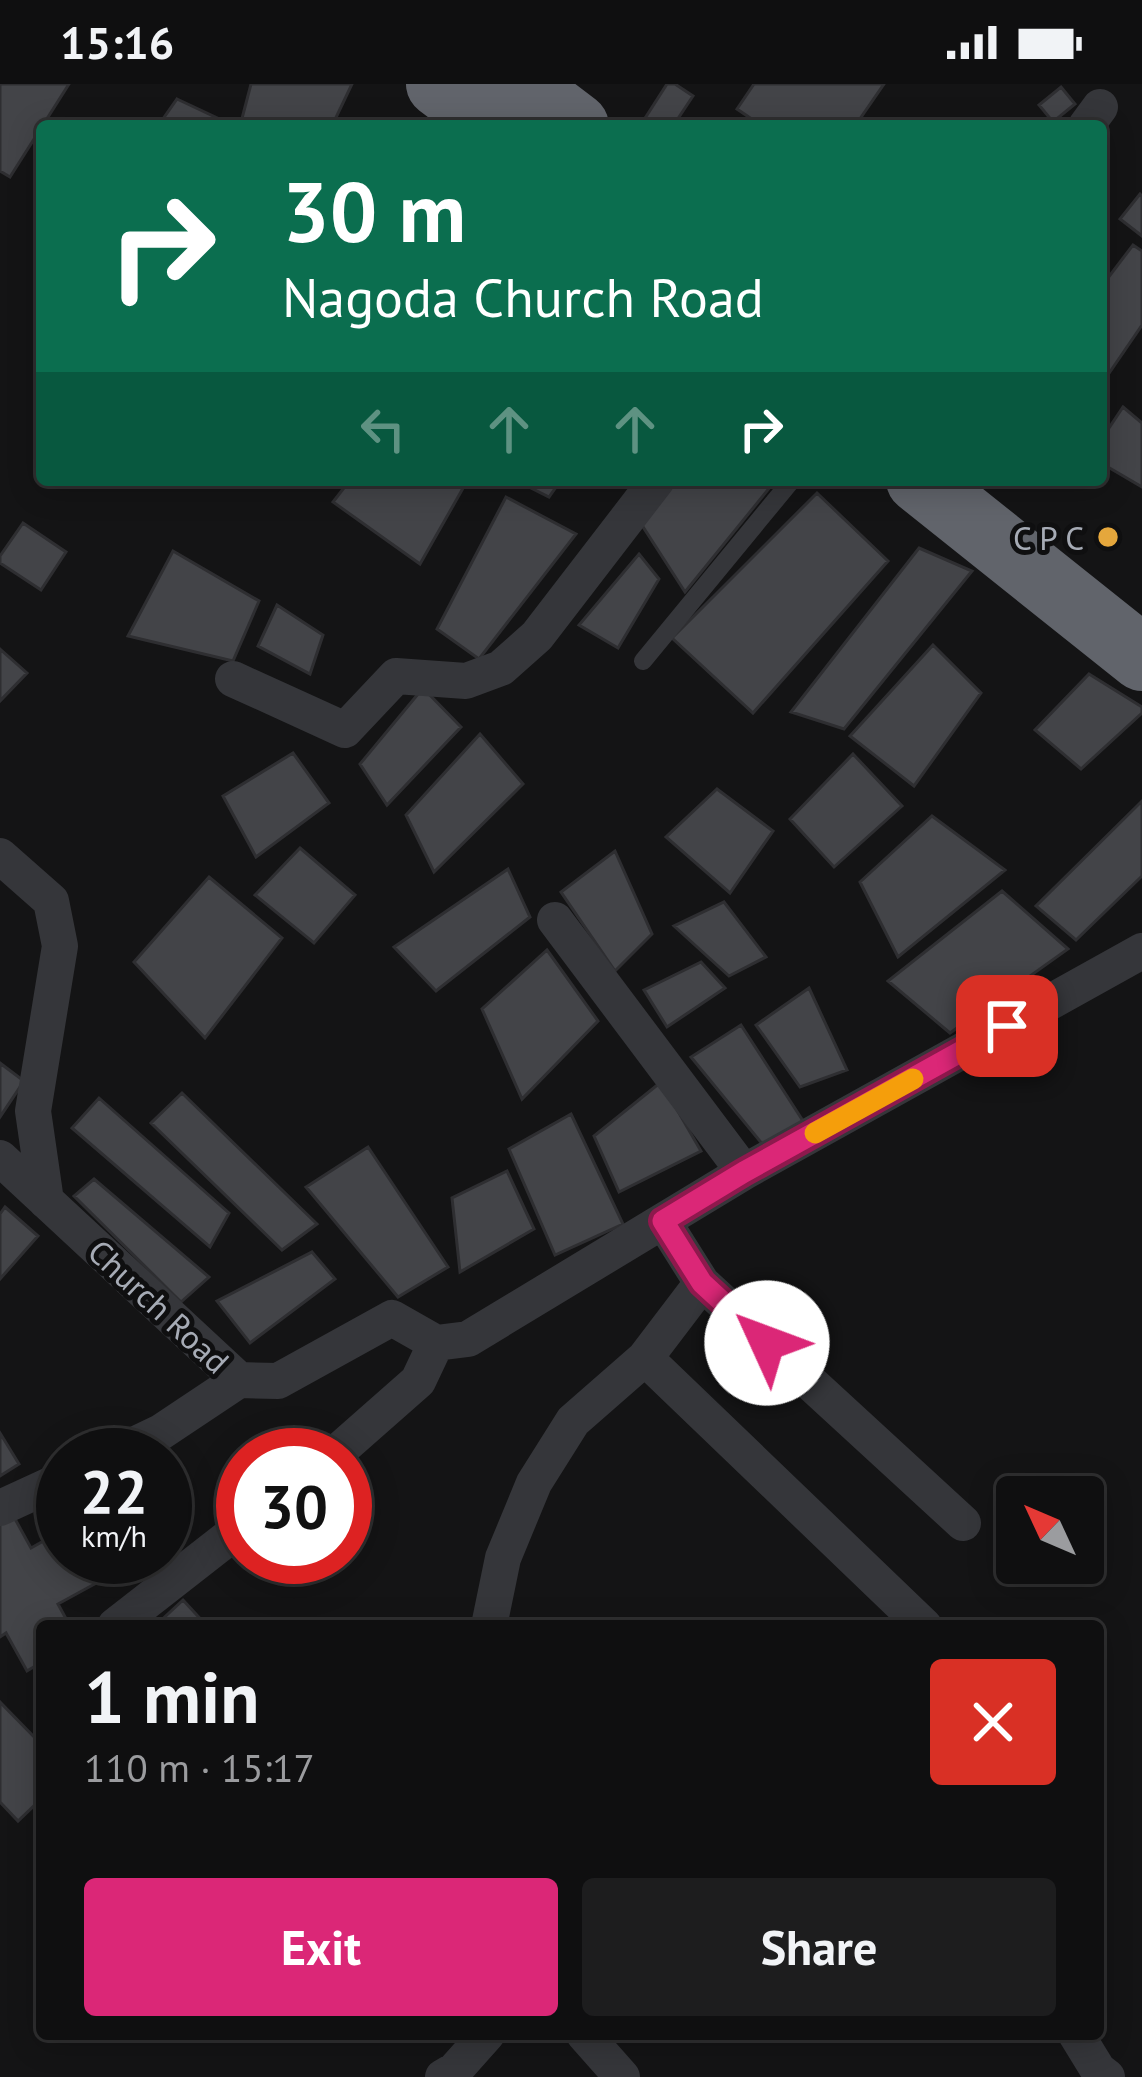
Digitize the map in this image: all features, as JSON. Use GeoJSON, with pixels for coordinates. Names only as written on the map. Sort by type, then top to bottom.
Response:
{"type":"FeatureCollection","features":[{"type":"Feature","properties":{"kind":"highway"},"geometry":{"type":"LineString","coordinates":[[439,84],[487,120]]}},
{"type":"Feature","properties":{"kind":"highway"},"geometry":{"type":"LineString","coordinates":[[521,84],[568,120]]}},
{"type":"Feature","properties":{"kind":"highway"},"geometry":{"type":"LineString","coordinates":[[927,486],[1142,658]]}},
{"type":"Feature","properties":{"kind":"highway"},"geometry":{"type":"LineString","coordinates":[[995,486],[1142,604]]}},
{"type":"Feature","properties":{"kind":"street"},"geometry":{"type":"LineString","coordinates":[[233,679],[345,730],[396,676],[466,681],[500,668],[537,636],[652,486]]}},
{"type":"Feature","properties":{"kind":"street"},"geometry":{"type":"LineString","coordinates":[[0,856],[51,901],[60,946],[33,1111],[46,1202]]}},
{"type":"Feature","properties":{"kind":"street"},"geometry":{"type":"LineString","coordinates":[[555,920],[744,1172]]}},
{"type":"Feature","properties":{"kind":"street"},"geometry":{"type":"LineString","coordinates":[[365,1428],[418,1381],[452,1341],[1142,951]]}},
{"type":"Feature","properties":{"kind":"street","name":"Church Road"},"geometry":{"type":"LineString","coordinates":[[0,1158],[239,1380],[278,1381],[392,1318],[452,1341]]}},
{"type":"Feature","properties":{"kind":"street"},"geometry":{"type":"LineString","coordinates":[[663,1221],[702,1283],[963,1523]]}},
{"type":"Feature","properties":{"kind":"street"},"geometry":{"type":"LineString","coordinates":[[490,1620],[503,1558],[534,1483],[573,1421],[644,1358],[702,1283]]}},
{"type":"Feature","properties":{"kind":"street"},"geometry":{"type":"LineString","coordinates":[[644,1358],[918,1620]]}},
{"type":"Feature","properties":{"kind":"street"},"geometry":{"type":"LineString","coordinates":[[167,1428],[239,1380]]}},
{"type":"Feature","properties":{"kind":"street"},"geometry":{"type":"LineString","coordinates":[[0,1508],[36,1491]]}},
{"type":"Feature","properties":{"kind":"street"},"geometry":{"type":"LineString","coordinates":[[124,1620],[216,1547]]}},
{"type":"Feature","properties":{"kind":"street"},"geometry":{"type":"LineString","coordinates":[[443,2077],[482,2040]]}},
{"type":"Feature","properties":{"kind":"street"},"geometry":{"type":"LineString","coordinates":[[589,2040],[622,2077]]}},
{"type":"Feature","properties":{"kind":"street"},"geometry":{"type":"LineString","coordinates":[[1080,2040],[1107,2077]]}},
{"type":"Feature","properties":{"kind":"lane"},"geometry":{"type":"LineString","coordinates":[[643,661],[787,486]]}},
{"type":"Feature","properties":{"kind":"building"},"geometry":{"type":"Polygon","coordinates":[[[0,84],[69,84],[46,120],[36,120],[36,136],[10,177],[0,171],[0,84]]]}},
{"type":"Feature","properties":{"kind":"building"},"geometry":{"type":"Polygon","coordinates":[[[251,84],[352,84],[335,120],[242,120],[251,84]]]}},
{"type":"Feature","properties":{"kind":"building"},"geometry":{"type":"Polygon","coordinates":[[[667,84],[693,96],[677,120],[644,120],[667,84]]]}},
{"type":"Feature","properties":{"kind":"building"},"geometry":{"type":"Polygon","coordinates":[[[754,84],[884,84],[859,120],[753,120],[737,109],[754,84]]]}},
{"type":"Feature","properties":{"kind":"building"},"geometry":{"type":"Polygon","coordinates":[[[1061,87],[1075,104],[1055,120],[1039,105],[1061,87]]]}},
{"type":"Feature","properties":{"kind":"building"},"geometry":{"type":"Polygon","coordinates":[[[177,99],[222,120],[162,120],[177,99]]]}},
{"type":"Feature","properties":{"kind":"building"},"geometry":{"type":"Polygon","coordinates":[[[1142,196],[1142,236],[1120,219],[1142,196]]]}},
{"type":"Feature","properties":{"kind":"building"},"geometry":{"type":"Polygon","coordinates":[[[1133,245],[1142,251],[1142,325],[1107,376],[1107,279],[1133,245]]]}},
{"type":"Feature","properties":{"kind":"building"},"geometry":{"type":"Polygon","coordinates":[[[1123,407],[1142,423],[1142,487],[1107,467],[1107,431],[1123,407]]]}},
{"type":"Feature","properties":{"kind":"building"},"geometry":{"type":"Polygon","coordinates":[[[345,486],[464,486],[420,564],[333,502],[345,486]]]}},
{"type":"Feature","properties":{"kind":"building"},"geometry":{"type":"Polygon","coordinates":[[[527,486],[557,486],[549,497],[527,486]]]}},
{"type":"Feature","properties":{"kind":"building"},"geometry":{"type":"Polygon","coordinates":[[[665,486],[771,486],[685,592],[638,519],[665,486]]]}},
{"type":"Feature","properties":{"kind":"building"},"geometry":{"type":"Polygon","coordinates":[[[817,493],[888,561],[753,713],[672,638],[817,493]]]}},
{"type":"Feature","properties":{"kind":"building"},"geometry":{"type":"Polygon","coordinates":[[[506,497],[576,534],[479,659],[437,629],[506,497]]]}},
{"type":"Feature","properties":{"kind":"building"},"geometry":{"type":"Polygon","coordinates":[[[23,523],[66,552],[41,590],[0,563],[23,523]]]}},
{"type":"Feature","properties":{"kind":"building"},"geometry":{"type":"Polygon","coordinates":[[[919,548],[972,571],[844,729],[791,712],[919,548]]]}},
{"type":"Feature","properties":{"kind":"building"},"geometry":{"type":"Polygon","coordinates":[[[173,551],[259,601],[233,661],[128,636],[173,551]]]}},
{"type":"Feature","properties":{"kind":"building"},"geometry":{"type":"Polygon","coordinates":[[[639,554],[659,579],[618,648],[579,625],[639,554]]]}},
{"type":"Feature","properties":{"kind":"building"},"geometry":{"type":"Polygon","coordinates":[[[277,605],[323,635],[310,674],[258,646],[277,605]]]}},
{"type":"Feature","properties":{"kind":"building"},"geometry":{"type":"Polygon","coordinates":[[[933,645],[981,693],[914,786],[850,736],[933,645]]]}},
{"type":"Feature","properties":{"kind":"building"},"geometry":{"type":"Polygon","coordinates":[[[0,649],[27,673],[0,701],[0,649]]]}},
{"type":"Feature","properties":{"kind":"building"},"geometry":{"type":"Polygon","coordinates":[[[1089,674],[1142,707],[1142,713],[1081,769],[1035,730],[1089,674]]]}},
{"type":"Feature","properties":{"kind":"building"},"geometry":{"type":"Polygon","coordinates":[[[423,688],[461,727],[387,805],[360,764],[423,688]]]}},
{"type":"Feature","properties":{"kind":"building"},"geometry":{"type":"Polygon","coordinates":[[[480,734],[523,784],[434,872],[406,815],[480,734]]]}},
{"type":"Feature","properties":{"kind":"building"},"geometry":{"type":"Polygon","coordinates":[[[293,753],[329,803],[256,857],[223,796],[293,753]]]}},
{"type":"Feature","properties":{"kind":"building"},"geometry":{"type":"Polygon","coordinates":[[[853,754],[902,806],[834,867],[790,819],[853,754]]]}},
{"type":"Feature","properties":{"kind":"building"},"geometry":{"type":"Polygon","coordinates":[[[717,789],[773,831],[730,893],[666,837],[717,789]]]}},
{"type":"Feature","properties":{"kind":"building"},"geometry":{"type":"Polygon","coordinates":[[[1142,801],[1142,876],[1076,940],[1036,906],[1142,801]]]}},
{"type":"Feature","properties":{"kind":"building"},"geometry":{"type":"Polygon","coordinates":[[[932,816],[1005,870],[898,957],[860,882],[932,816]]]}},
{"type":"Feature","properties":{"kind":"building"},"geometry":{"type":"Polygon","coordinates":[[[300,848],[355,895],[314,943],[255,895],[300,848]]]}},
{"type":"Feature","properties":{"kind":"building"},"geometry":{"type":"Polygon","coordinates":[[[615,851],[652,934],[615,971],[561,892],[615,851]]]}},
{"type":"Feature","properties":{"kind":"building"},"geometry":{"type":"Polygon","coordinates":[[[508,869],[530,917],[436,991],[394,947],[508,869]]]}},
{"type":"Feature","properties":{"kind":"building"},"geometry":{"type":"Polygon","coordinates":[[[209,877],[282,938],[205,1038],[134,962],[209,877]]]}},
{"type":"Feature","properties":{"kind":"building"},"geometry":{"type":"Polygon","coordinates":[[[1002,891],[1068,949],[950,1033],[888,981],[1002,891]]]}},
{"type":"Feature","properties":{"kind":"building"},"geometry":{"type":"Polygon","coordinates":[[[724,902],[766,957],[729,976],[674,926],[724,902]]]}},
{"type":"Feature","properties":{"kind":"building"},"geometry":{"type":"Polygon","coordinates":[[[547,950],[598,1021],[522,1099],[482,1009],[547,950]]]}},
{"type":"Feature","properties":{"kind":"building"},"geometry":{"type":"Polygon","coordinates":[[[701,962],[725,988],[667,1027],[644,990],[701,962]]]}},
{"type":"Feature","properties":{"kind":"building"},"geometry":{"type":"Polygon","coordinates":[[[809,988],[847,1070],[800,1087],[756,1025],[809,988]]]}},
{"type":"Feature","properties":{"kind":"building"},"geometry":{"type":"Polygon","coordinates":[[[741,1025],[805,1124],[764,1146],[691,1057],[741,1025]]]}},
{"type":"Feature","properties":{"kind":"building"},"geometry":{"type":"Polygon","coordinates":[[[0,1063],[24,1081],[0,1117],[0,1063]]]}},
{"type":"Feature","properties":{"kind":"building"},"geometry":{"type":"Polygon","coordinates":[[[661,1082],[701,1151],[619,1192],[594,1136],[661,1082]]]}},
{"type":"Feature","properties":{"kind":"building"},"geometry":{"type":"Polygon","coordinates":[[[182,1093],[317,1224],[282,1250],[151,1123],[182,1093]]]}},
{"type":"Feature","properties":{"kind":"building"},"geometry":{"type":"Polygon","coordinates":[[[99,1098],[229,1213],[210,1247],[72,1128],[99,1098]]]}},
{"type":"Feature","properties":{"kind":"building"},"geometry":{"type":"Polygon","coordinates":[[[571,1114],[623,1224],[555,1255],[509,1149],[571,1114]]]}},
{"type":"Feature","properties":{"kind":"building"},"geometry":{"type":"Polygon","coordinates":[[[368,1147],[448,1267],[398,1297],[306,1187],[368,1147]]]}},
{"type":"Feature","properties":{"kind":"building"},"geometry":{"type":"Polygon","coordinates":[[[507,1171],[534,1229],[460,1272],[452,1198],[507,1171]]]}},
{"type":"Feature","properties":{"kind":"building"},"geometry":{"type":"Polygon","coordinates":[[[94,1179],[209,1277],[181,1302],[74,1196],[94,1179]]]}},
{"type":"Feature","properties":{"kind":"building"},"geometry":{"type":"Polygon","coordinates":[[[5,1207],[38,1236],[0,1279],[0,1214],[5,1207]]]}},
{"type":"Feature","properties":{"kind":"building"},"geometry":{"type":"Polygon","coordinates":[[[312,1252],[335,1279],[250,1343],[217,1301],[312,1252]]]}},
{"type":"Feature","properties":{"kind":"building"},"geometry":{"type":"Polygon","coordinates":[[[0,1433],[19,1464],[0,1476],[0,1433]]]}},
{"type":"Feature","properties":{"kind":"building"},"geometry":{"type":"Polygon","coordinates":[[[9,1508],[31,1548],[36,1545],[36,1584],[95,1584],[58,1604],[67,1620],[36,1620],[36,1666],[27,1671],[6,1633],[0,1637],[0,1513],[9,1508]]]}},
{"type":"Feature","properties":{"kind":"building"},"geometry":{"type":"Polygon","coordinates":[[[183,1600],[201,1620],[161,1620],[183,1600]]]}},
{"type":"Feature","properties":{"kind":"building"},"geometry":{"type":"Polygon","coordinates":[[[0,1702],[36,1739],[36,1804],[18,1821],[0,1802],[0,1702]]]}},
{"type":"Feature","properties":{"kind":"slow traffic"},"geometry":{"type":"LineString","coordinates":[[815,1133],[913,1079]]}},
{"type":"Feature","properties":{"kind":"place","name":"C P C"},"geometry":{"type":"Point","coordinates":[1108,537]}},
{"type":"Feature","properties":{"kind":"route"},"geometry":{"type":"LineString","coordinates":[[767,1343],[702,1283],[663,1221],[1007,1026]]}}]}
